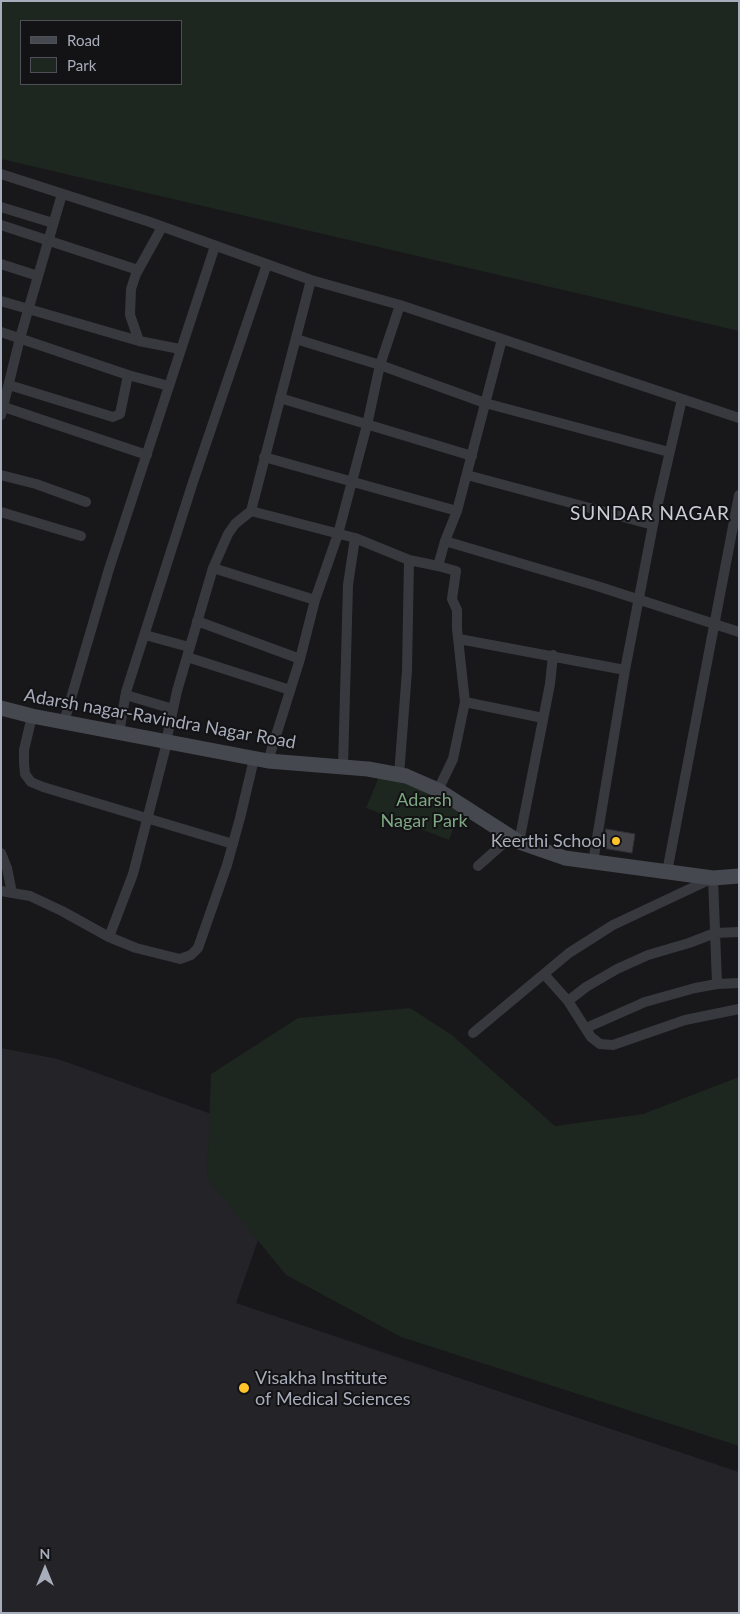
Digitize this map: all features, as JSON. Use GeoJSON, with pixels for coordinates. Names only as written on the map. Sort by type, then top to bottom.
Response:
{"type":"FeatureCollection","features":[{"type":"Feature","properties":{"kind":"street"},"geometry":{"type":"LineString","coordinates":[[1,174],[162,227],[311,280],[400,305],[739,418]]}},
{"type":"Feature","properties":{"kind":"street"},"geometry":{"type":"LineString","coordinates":[[62,194],[20,338],[2,409],[147,455]]}},
{"type":"Feature","properties":{"kind":"street"},"geometry":{"type":"LineString","coordinates":[[1,207],[53,223]]}},
{"type":"Feature","properties":{"kind":"street"},"geometry":{"type":"LineString","coordinates":[[1,225],[138,270]]}},
{"type":"Feature","properties":{"kind":"street"},"geometry":{"type":"LineString","coordinates":[[139,341],[130,315],[131,289],[138,270],[162,227]]}},
{"type":"Feature","properties":{"kind":"street"},"geometry":{"type":"LineString","coordinates":[[64,722],[109,569],[215,246]]}},
{"type":"Feature","properties":{"kind":"street"},"geometry":{"type":"LineString","coordinates":[[1,264],[38,276]]}},
{"type":"Feature","properties":{"kind":"street"},"geometry":{"type":"LineString","coordinates":[[119,733],[126,695],[193,482],[267,264]]}},
{"type":"Feature","properties":{"kind":"street"},"geometry":{"type":"LineString","coordinates":[[109,937],[133,874],[167,742],[173,709],[213,568],[228,534],[235,524],[251,512],[311,280]]}},
{"type":"Feature","properties":{"kind":"street"},"geometry":{"type":"LineString","coordinates":[[1,301],[139,341],[180,349]]}},
{"type":"Feature","properties":{"kind":"street"},"geometry":{"type":"LineString","coordinates":[[1,853],[8,868],[7,892],[30,896],[109,937],[136,948],[180,959],[191,955],[198,948],[261,760],[290,690],[300,659],[315,600],[338,534],[367,425],[380,365],[400,305]]}},
{"type":"Feature","properties":{"kind":"street"},"geometry":{"type":"LineString","coordinates":[[1,332],[128,375],[168,386]]}},
{"type":"Feature","properties":{"kind":"street"},"geometry":{"type":"LineString","coordinates":[[296,339],[380,365],[485,403],[669,452]]}},
{"type":"Feature","properties":{"kind":"street"},"geometry":{"type":"LineString","coordinates":[[438,566],[457,512],[502,339]]}},
{"type":"Feature","properties":{"kind":"street"},"geometry":{"type":"LineString","coordinates":[[1,369],[12,372]]}},
{"type":"Feature","properties":{"kind":"street"},"geometry":{"type":"LineString","coordinates":[[9,385],[113,417],[120,414],[128,375]]}},
{"type":"Feature","properties":{"kind":"street"},"geometry":{"type":"LineString","coordinates":[[280,398],[472,456]]}},
{"type":"Feature","properties":{"kind":"street"},"geometry":{"type":"LineString","coordinates":[[593,862],[625,670],[653,525],[682,400]]}},
{"type":"Feature","properties":{"kind":"street"},"geometry":{"type":"LineString","coordinates":[[264,457],[457,512]]}},
{"type":"Feature","properties":{"kind":"street"},"geometry":{"type":"LineString","coordinates":[[1,475],[36,484],[86,502]]}},
{"type":"Feature","properties":{"kind":"street"},"geometry":{"type":"LineString","coordinates":[[467,475],[653,525]]}},
{"type":"Feature","properties":{"kind":"street"},"geometry":{"type":"LineString","coordinates":[[667,872],[739,495]]}},
{"type":"Feature","properties":{"kind":"street"},"geometry":{"type":"LineString","coordinates":[[1,512],[81,536]]}},
{"type":"Feature","properties":{"kind":"street"},"geometry":{"type":"LineString","coordinates":[[251,512],[355,538],[409,560],[456,571],[452,599],[457,610],[465,702],[452,759],[438,790]]}},
{"type":"Feature","properties":{"kind":"street"},"geometry":{"type":"LineString","coordinates":[[343,767],[348,585],[355,538]]}},
{"type":"Feature","properties":{"kind":"street"},"geometry":{"type":"LineString","coordinates":[[445,542],[640,600],[739,632]]}},
{"type":"Feature","properties":{"kind":"street"},"geometry":{"type":"LineString","coordinates":[[399,774],[407,671],[409,560]]}},
{"type":"Feature","properties":{"kind":"street"},"geometry":{"type":"LineString","coordinates":[[213,568],[315,600]]}},
{"type":"Feature","properties":{"kind":"street"},"geometry":{"type":"LineString","coordinates":[[197,622],[300,659]]}},
{"type":"Feature","properties":{"kind":"street"},"geometry":{"type":"LineString","coordinates":[[145,635],[290,690]]}},
{"type":"Feature","properties":{"kind":"street"},"geometry":{"type":"LineString","coordinates":[[459,639],[553,655],[625,670]]}},
{"type":"Feature","properties":{"kind":"street"},"geometry":{"type":"LineString","coordinates":[[478,866],[505,842],[519,842],[550,684],[553,655]]}},
{"type":"Feature","properties":{"kind":"street"},"geometry":{"type":"LineString","coordinates":[[126,695],[173,709]]}},
{"type":"Feature","properties":{"kind":"street"},"geometry":{"type":"LineString","coordinates":[[465,702],[543,718]]}},
{"type":"Feature","properties":{"kind":"street","name":"Adarsh nagar-Ravindra Nagar Road"},"geometry":{"type":"LineString","coordinates":[[1,708],[32,716],[261,760],[368,769],[399,774],[438,790],[519,842],[565,858],[713,878],[739,876]]}},
{"type":"Feature","properties":{"kind":"street"},"geometry":{"type":"LineString","coordinates":[[32,716],[24,750],[25,774],[31,782],[233,844]]}},
{"type":"Feature","properties":{"kind":"street"},"geometry":{"type":"LineString","coordinates":[[473,1033],[569,953],[613,925],[713,878],[717,984]]}},
{"type":"Feature","properties":{"kind":"street"},"geometry":{"type":"LineString","coordinates":[[568,1001],[586,987],[648,955],[715,933],[739,932]]}},
{"type":"Feature","properties":{"kind":"street"},"geometry":{"type":"LineString","coordinates":[[544,974],[568,1001],[591,1037],[600,1044],[613,1045],[685,1020],[739,1009]]}},
{"type":"Feature","properties":{"kind":"street"},"geometry":{"type":"LineString","coordinates":[[586,1028],[645,1002],[695,988],[739,983]]}},
{"type":"Feature","properties":{"kind":"shaded area","name":"Visakha Institute of Medical Sciences"},"geometry":{"type":"Polygon","coordinates":[[[1,1048],[58,1059],[292,1143],[236,1303],[739,1472],[739,1613],[1,1613],[1,1048]]]}},
{"type":"Feature","properties":{"kind":"green space"},"geometry":{"type":"Polygon","coordinates":[[[1,1],[739,1],[739,331],[1,159],[1,1]]]}},
{"type":"Feature","properties":{"kind":"green space","name":"Adarsh Nagar Park"},"geometry":{"type":"Polygon","coordinates":[[[380,774],[462,806],[449,840],[366,808],[380,774]]]}},
{"type":"Feature","properties":{"kind":"green space"},"geometry":{"type":"Polygon","coordinates":[[[410,1008],[452,1035],[555,1126],[643,1114],[739,1077],[739,1446],[401,1337],[286,1275],[207,1178],[211,1074],[298,1018],[410,1008]]]}},
{"type":"Feature","properties":{"kind":"building","name":"Keerthi School"},"geometry":{"type":"Polygon","coordinates":[[[606,829],[635,834],[632,853],[602,848],[606,829]]]}},
{"type":"Feature","properties":{"kind":"place","name":"Keerthi School"},"geometry":{"type":"Point","coordinates":[616,841]}},
{"type":"Feature","properties":{"kind":"place","name":"Visakha Institute of Medical Sciences"},"geometry":{"type":"Point","coordinates":[244,1388]}},
{"type":"Feature","properties":{"kind":"district","name":"SUNDAR NAGAR"},"geometry":{"type":"Point","coordinates":[650,514]}}]}
